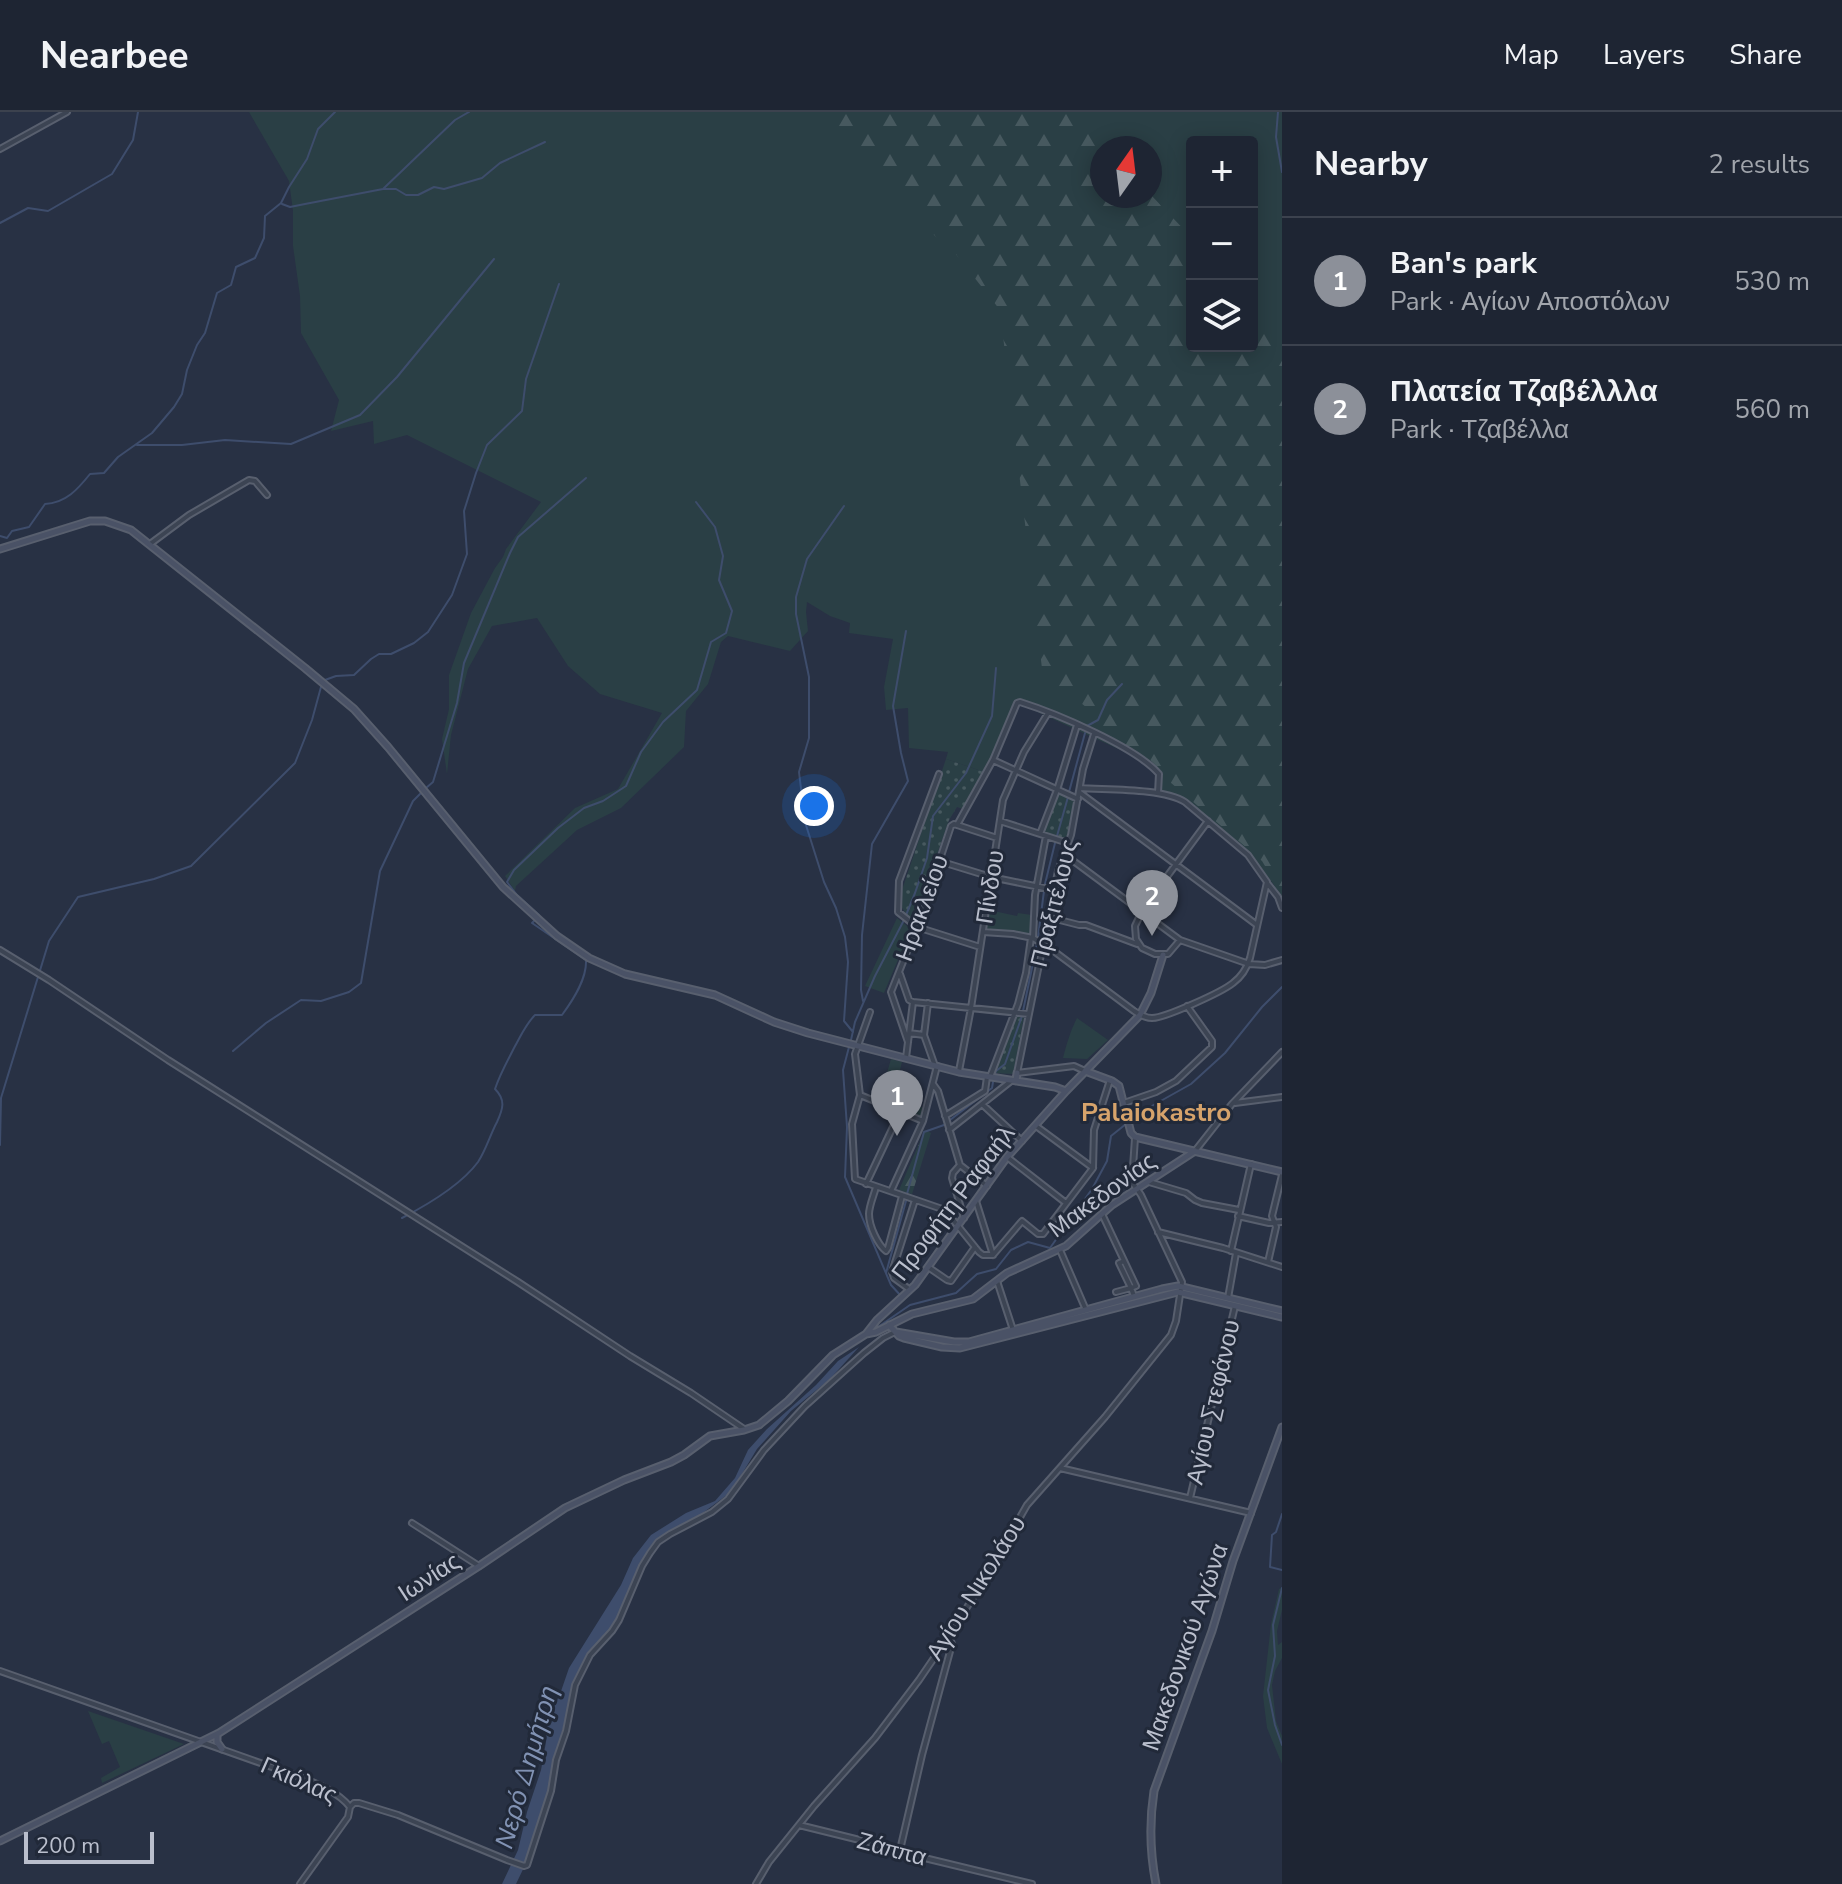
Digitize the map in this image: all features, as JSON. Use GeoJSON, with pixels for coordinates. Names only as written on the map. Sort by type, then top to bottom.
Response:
{"type":"FeatureCollection","features":[{"type":"Feature","properties":{"kind":"street"},"geometry":{"type":"LineString","coordinates":[[0,149],[67,112]]}},
{"type":"Feature","properties":{"kind":"street"},"geometry":{"type":"LineString","coordinates":[[150,544],[189,515],[249,480],[255,481],[267,495]]}},
{"type":"Feature","properties":{"kind":"street"},"geometry":{"type":"LineString","coordinates":[[0,549],[90,521],[105,521],[131,530],[354,709],[503,887],[539,920],[595,962],[617,972],[715,995],[774,1022],[857,1046],[959,1072],[1058,1087],[1066,1091]]}},
{"type":"Feature","properties":{"kind":"street","name":"Ηρακλείου"},"geometry":{"type":"LineString","coordinates":[[908,1042],[891,992],[939,861],[955,824],[993,760],[1019,702],[1048,713]]}},
{"type":"Feature","properties":{"kind":"street"},"geometry":{"type":"LineString","coordinates":[[1048,713],[1139,756],[1160,775],[1158,793]]}},
{"type":"Feature","properties":{"kind":"street","name":"Πίνδου"},"geometry":{"type":"LineString","coordinates":[[959,1072],[1004,796],[1028,743],[1048,713]]}},
{"type":"Feature","properties":{"kind":"street"},"geometry":{"type":"LineString","coordinates":[[945,1116],[985,1091],[1015,1013],[1032,938],[1043,835],[1077,725]]}},
{"type":"Feature","properties":{"kind":"street","name":"Πραξιτέλους"},"geometry":{"type":"LineString","coordinates":[[1017,1073],[1054,890],[1094,734]]}},
{"type":"Feature","properties":{"kind":"street"},"geometry":{"type":"LineString","coordinates":[[993,760],[1078,799]]}},
{"type":"Feature","properties":{"kind":"street"},"geometry":{"type":"LineString","coordinates":[[939,774],[899,881],[897,909],[902,917],[917,927],[980,947]]}},
{"type":"Feature","properties":{"kind":"street"},"geometry":{"type":"LineString","coordinates":[[1080,790],[1158,793],[1179,798],[1248,855],[1276,894],[1282,908]]}},
{"type":"Feature","properties":{"kind":"street"},"geometry":{"type":"LineString","coordinates":[[1080,790],[1257,925]]}},
{"type":"Feature","properties":{"kind":"street"},"geometry":{"type":"LineString","coordinates":[[1000,821],[1068,843]]}},
{"type":"Feature","properties":{"kind":"street"},"geometry":{"type":"LineString","coordinates":[[1180,940],[1171,952],[1163,955],[1148,952],[1136,939],[1135,929],[1142,912],[1208,821]]}},
{"type":"Feature","properties":{"kind":"street"},"geometry":{"type":"LineString","coordinates":[[955,824],[997,838]]}},
{"type":"Feature","properties":{"kind":"street"},"geometry":{"type":"LineString","coordinates":[[1064,854],[1180,940],[1249,964],[1265,965],[1282,960]]}},
{"type":"Feature","properties":{"kind":"street"},"geometry":{"type":"LineString","coordinates":[[939,861],[991,877],[1054,890]]}},
{"type":"Feature","properties":{"kind":"street"},"geometry":{"type":"LineString","coordinates":[[983,932],[1013,934],[1043,943],[1140,1015],[1155,1018],[1230,986],[1238,978],[1249,964],[1267,882]]}},
{"type":"Feature","properties":{"kind":"street"},"geometry":{"type":"LineString","coordinates":[[1048,917],[1086,925],[1140,945]]}},
{"type":"Feature","properties":{"kind":"street"},"geometry":{"type":"LineString","coordinates":[[0,950],[744,1430]]}},
{"type":"Feature","properties":{"kind":"street"},"geometry":{"type":"LineString","coordinates":[[1140,1015],[1163,955]]}},
{"type":"Feature","properties":{"kind":"street"},"geometry":{"type":"LineString","coordinates":[[899,972],[909,1000],[913,1002],[1029,1014]]}},
{"type":"Feature","properties":{"kind":"street"},"geometry":{"type":"LineString","coordinates":[[906,1058],[913,1002]]}},
{"type":"Feature","properties":{"kind":"street"},"geometry":{"type":"LineString","coordinates":[[890,1192],[923,1121],[933,1084],[936,1066],[924,1035],[928,1003]]}},
{"type":"Feature","properties":{"kind":"street"},"geometry":{"type":"LineString","coordinates":[[1124,1103],[1176,1081],[1212,1047],[1212,1041],[1187,1006]]}},
{"type":"Feature","properties":{"kind":"street"},"geometry":{"type":"LineString","coordinates":[[870,1012],[855,1057],[860,1095],[852,1119],[855,1179],[945,1210],[982,1254],[996,1253],[1022,1221],[1038,1234],[1043,1234],[1093,1168],[1094,1130],[1110,1080]]}},
{"type":"Feature","properties":{"kind":"street","name":"Προφήτη Ραφαήλ"},"geometry":{"type":"LineString","coordinates":[[866,1334],[877,1320],[911,1291],[1007,1157],[1140,1015]]}},
{"type":"Feature","properties":{"kind":"street"},"geometry":{"type":"LineString","coordinates":[[909,1033],[924,1035]]}},
{"type":"Feature","properties":{"kind":"street","name":"Μακεδονίας"},"geometry":{"type":"LineString","coordinates":[[866,1334],[920,1312],[968,1302],[1014,1270],[1072,1242],[1112,1205],[1195,1151],[1232,1104],[1282,1052]]}},
{"type":"Feature","properties":{"kind":"street"},"geometry":{"type":"LineString","coordinates":[[949,1130],[1013,1081],[1017,1073],[1074,1066],[1119,1086],[1135,1137],[1132,1183],[1141,1195],[1181,1279],[1181,1290]]}},
{"type":"Feature","properties":{"kind":"street"},"geometry":{"type":"LineString","coordinates":[[933,1084],[960,1165],[987,1186]]}},
{"type":"Feature","properties":{"kind":"street"},"geometry":{"type":"LineString","coordinates":[[860,1095],[923,1121]]}},
{"type":"Feature","properties":{"kind":"street"},"geometry":{"type":"LineString","coordinates":[[1232,1104],[1282,1097]]}},
{"type":"Feature","properties":{"kind":"street"},"geometry":{"type":"LineString","coordinates":[[983,1105],[1022,1141]]}},
{"type":"Feature","properties":{"kind":"street"},"geometry":{"type":"LineString","coordinates":[[866,1184],[900,1112]]}},
{"type":"Feature","properties":{"kind":"street"},"geometry":{"type":"LineString","coordinates":[[1036,1126],[1093,1168]]}},
{"type":"Feature","properties":{"kind":"street"},"geometry":{"type":"LineString","coordinates":[[1135,1137],[1282,1174],[1272,1216],[1275,1223],[1268,1263]]}},
{"type":"Feature","properties":{"kind":"street"},"geometry":{"type":"LineString","coordinates":[[1007,1157],[1066,1203]]}},
{"type":"Feature","properties":{"kind":"street"},"geometry":{"type":"LineString","coordinates":[[1228,1298],[1238,1213],[1251,1164]]}},
{"type":"Feature","properties":{"kind":"street"},"geometry":{"type":"LineString","coordinates":[[960,1165],[952,1178],[964,1218]]}},
{"type":"Feature","properties":{"kind":"street"},"geometry":{"type":"LineString","coordinates":[[1149,1182],[1186,1193],[1202,1203],[1269,1223],[1282,1222]]}},
{"type":"Feature","properties":{"kind":"street"},"geometry":{"type":"LineString","coordinates":[[876,1187],[869,1217],[880,1247],[886,1251],[902,1196]]}},
{"type":"Feature","properties":{"kind":"street"},"geometry":{"type":"LineString","coordinates":[[911,1291],[894,1278],[892,1272],[915,1200]]}},
{"type":"Feature","properties":{"kind":"street"},"geometry":{"type":"LineString","coordinates":[[976,1201],[993,1255]]}},
{"type":"Feature","properties":{"kind":"street"},"geometry":{"type":"LineString","coordinates":[[1102,1214],[1136,1286],[1116,1292]]}},
{"type":"Feature","properties":{"kind":"street"},"geometry":{"type":"LineString","coordinates":[[1158,1232],[1282,1267]]}},
{"type":"Feature","properties":{"kind":"street"},"geometry":{"type":"LineString","coordinates":[[928,1267],[951,1281],[975,1247]]}},
{"type":"Feature","properties":{"kind":"street"},"geometry":{"type":"LineString","coordinates":[[1060,1250],[1086,1310]]}},
{"type":"Feature","properties":{"kind":"street"},"geometry":{"type":"LineString","coordinates":[[997,1281],[1013,1330]]}},
{"type":"Feature","properties":{"kind":"street"},"geometry":{"type":"LineString","coordinates":[[1131,1288],[1134,1296]]}},
{"type":"Feature","properties":{"kind":"street"},"geometry":{"type":"LineString","coordinates":[[350,1807],[359,1803],[398,1815],[507,1860],[527,1865],[551,1791],[575,1685],[590,1655],[619,1620],[650,1553],[658,1542],[712,1512],[728,1499],[764,1450],[805,1406],[886,1336],[905,1332],[961,1343],[1162,1289],[1228,1298],[1282,1311]]}},
{"type":"Feature","properties":{"kind":"street"},"geometry":{"type":"LineString","coordinates":[[889,1325],[909,1340],[948,1348],[965,1348],[1181,1290],[1282,1317]]}},
{"type":"Feature","properties":{"kind":"street","name":"Αγίου Νικολάου"},"geometry":{"type":"LineString","coordinates":[[756,1884],[763,1870],[799,1825],[875,1738],[949,1636],[1022,1512],[1169,1338],[1176,1321],[1181,1290]]}},
{"type":"Feature","properties":{"kind":"street","name":"Αγίου Στεφάνου"},"geometry":{"type":"LineString","coordinates":[[1190,1498],[1235,1306]]}},
{"type":"Feature","properties":{"kind":"street","name":"Ιωνίας"},"geometry":{"type":"LineString","coordinates":[[0,1841],[217,1734],[565,1508],[671,1462],[710,1436],[753,1428],[788,1401],[833,1355],[866,1334]]}},
{"type":"Feature","properties":{"kind":"street","name":"Μακεδονικού Αγώνα"},"geometry":{"type":"LineString","coordinates":[[1156,1884],[1150,1849],[1154,1791],[1200,1666],[1233,1561],[1281,1439],[1282,1427]]}},
{"type":"Feature","properties":{"kind":"street"},"geometry":{"type":"LineString","coordinates":[[1060,1468],[1251,1513]]}},
{"type":"Feature","properties":{"kind":"street"},"geometry":{"type":"LineString","coordinates":[[412,1523],[479,1566]]}},
{"type":"Feature","properties":{"kind":"street"},"geometry":{"type":"LineString","coordinates":[[900,1850],[952,1644],[949,1636]]}},
{"type":"Feature","properties":{"kind":"street","name":"Γκιόλας"},"geometry":{"type":"LineString","coordinates":[[0,1671],[311,1781],[337,1795],[350,1807],[348,1817],[300,1884]]}},
{"type":"Feature","properties":{"kind":"street"},"geometry":{"type":"LineString","coordinates":[[217,1734],[217,1742],[222,1749]]}},
{"type":"Feature","properties":{"kind":"street","name":"Ζάππα"},"geometry":{"type":"LineString","coordinates":[[799,1825],[1032,1884]]}},
{"type":"Feature","properties":{"kind":"green space"},"geometry":{"type":"Polygon","coordinates":[[[249,112],[1282,112],[1282,904],[1274,885],[1255,860],[1180,796],[1156,790],[1158,774],[1138,758],[1020,704],[984,772],[946,759],[948,752],[909,748],[908,708],[886,710],[884,687],[893,639],[849,633],[850,623],[830,616],[807,602],[808,631],[790,651],[728,636],[721,642],[708,684],[686,711],[684,747],[621,808],[577,830],[516,886],[515,891],[505,876],[575,808],[618,789],[662,713],[600,694],[568,666],[537,618],[492,626],[468,669],[451,735],[447,774],[442,739],[449,709],[449,675],[471,613],[506,549],[541,502],[407,435],[374,444],[373,421],[331,431],[339,400],[301,333],[289,181],[249,112]]]}},
{"type":"Feature","properties":{"kind":"green space"},"geometry":{"type":"Polygon","coordinates":[[[814,112],[1072,112],[1095,136],[1090,136],[1090,208],[1162,207],[1186,232],[1186,352],[1258,352],[1258,307],[1282,332],[1282,894],[1262,861],[1163,776],[1153,762],[1105,736],[1103,727],[1090,710],[1043,677],[1000,310],[932,224],[939,240],[814,112]]]}},
{"type":"Feature","properties":{"kind":"green space"},"geometry":{"type":"Polygon","coordinates":[[[946,759],[984,772],[963,809],[957,807],[949,820],[913,924],[898,902],[946,759]]]}},
{"type":"Feature","properties":{"kind":"green space"},"geometry":{"type":"Polygon","coordinates":[[[1058,792],[1074,801],[1066,841],[1043,833],[1058,792]]]}},
{"type":"Feature","properties":{"kind":"green space"},"geometry":{"type":"Polygon","coordinates":[[[989,910],[1017,916],[1018,913],[1032,915],[1032,934],[986,930],[989,910]]]}},
{"type":"Feature","properties":{"kind":"green space"},"geometry":{"type":"Polygon","coordinates":[[[897,918],[911,929],[884,993],[865,986],[897,918]]]}},
{"type":"Feature","properties":{"kind":"green space"},"geometry":{"type":"Polygon","coordinates":[[[1015,1016],[1024,1017],[1013,1074],[993,1073],[1015,1016]]]}},
{"type":"Feature","properties":{"kind":"green space"},"geometry":{"type":"Polygon","coordinates":[[[1077,1018],[1108,1040],[1087,1059],[1063,1058],[1071,1032],[1077,1018]]]}},
{"type":"Feature","properties":{"kind":"green space"},"geometry":{"type":"Polygon","coordinates":[[[891,1059],[902,1062],[893,1098],[924,1108],[921,1118],[879,1101],[891,1059]]]}},
{"type":"Feature","properties":{"kind":"green space"},"geometry":{"type":"Polygon","coordinates":[[[925,1130],[931,1133],[912,1194],[899,1190],[925,1130]]]}},
{"type":"Feature","properties":{"kind":"green space"},"geometry":{"type":"Polygon","coordinates":[[[1282,1587],[1282,1610],[1277,1631],[1278,1645],[1282,1642],[1282,1658],[1272,1685],[1276,1721],[1282,1736],[1282,1764],[1267,1728],[1263,1696],[1271,1624],[1282,1587]]]}},
{"type":"Feature","properties":{"kind":"green space"},"geometry":{"type":"Polygon","coordinates":[[[88,1711],[184,1744],[102,1783],[101,1778],[120,1767],[109,1741],[102,1744],[88,1711]]]}},
{"type":"Feature","properties":{"kind":"water"},"geometry":{"type":"Polygon","coordinates":[[[859,1347],[830,1379],[791,1411],[757,1449],[731,1492],[700,1515],[655,1540],[643,1558],[611,1629],[585,1658],[577,1676],[546,1801],[527,1861],[516,1884],[502,1884],[518,1850],[541,1770],[547,1715],[559,1697],[569,1668],[621,1585],[633,1558],[651,1535],[686,1513],[715,1501],[735,1478],[748,1450],[767,1429],[838,1361],[859,1347]]]}},
{"type":"Feature","properties":{"kind":"waterway"},"geometry":{"type":"LineString","coordinates":[[0,223],[28,208],[48,211],[112,174],[133,140],[138,112]]}},
{"type":"Feature","properties":{"kind":"waterway"},"geometry":{"type":"LineString","coordinates":[[0,536],[7,538],[12,531],[29,527],[45,504],[65,498],[90,474],[104,473],[118,457],[152,433],[174,407],[182,394],[187,370],[205,333],[217,293],[231,285],[236,267],[255,258],[264,238],[265,216],[281,203],[307,159],[318,129],[335,112]]}},
{"type":"Feature","properties":{"kind":"waterway"},"geometry":{"type":"LineString","coordinates":[[282,204],[290,207],[383,189],[455,120],[469,112]]}},
{"type":"Feature","properties":{"kind":"waterway","name":"Νερό Δημήτρη"},"geometry":{"type":"LineString","coordinates":[[1278,112],[1276,137],[1282,172]]}},
{"type":"Feature","properties":{"kind":"waterway"},"geometry":{"type":"LineString","coordinates":[[383,189],[418,195],[434,187],[444,189],[482,178],[500,163],[545,142]]}},
{"type":"Feature","properties":{"kind":"waterway"},"geometry":{"type":"LineString","coordinates":[[137,445],[182,445],[225,440],[291,444],[360,415],[397,377],[494,259]]}},
{"type":"Feature","properties":{"kind":"waterway"},"geometry":{"type":"LineString","coordinates":[[325,680],[354,675],[379,654],[391,654],[414,643],[428,632],[452,595],[467,554],[464,511],[476,473],[487,445],[522,411],[526,379],[559,284]]}},
{"type":"Feature","properties":{"kind":"waterway"},"geometry":{"type":"LineString","coordinates":[[426,788],[433,782],[457,703],[464,663],[518,537],[586,478]]}},
{"type":"Feature","properties":{"kind":"waterway"},"geometry":{"type":"LineString","coordinates":[[539,915],[507,882],[514,870],[584,808],[603,801],[626,786],[641,752],[663,722],[697,690],[711,642],[726,633],[732,611],[719,580],[723,556],[715,527],[696,502]]}},
{"type":"Feature","properties":{"kind":"waterway"},"geometry":{"type":"LineString","coordinates":[[844,506],[807,559],[796,597],[796,614],[809,677],[809,738],[799,772],[805,822],[845,937],[848,962],[844,1021],[853,1032]]}},
{"type":"Feature","properties":{"kind":"waterway"},"geometry":{"type":"LineString","coordinates":[[863,1001],[862,935],[872,844],[908,781],[893,706],[906,631]]}},
{"type":"Feature","properties":{"kind":"waterway"},"geometry":{"type":"LineString","coordinates":[[851,1040],[855,1022],[875,976],[915,893],[927,858],[933,816],[966,773],[992,716],[996,668]]}},
{"type":"Feature","properties":{"kind":"waterway"},"geometry":{"type":"LineString","coordinates":[[1087,726],[1098,720],[1107,700],[1122,684]]}},
{"type":"Feature","properties":{"kind":"waterway"},"geometry":{"type":"LineString","coordinates":[[0,1145],[1,1098],[49,941],[78,897],[154,879],[191,866],[295,763],[321,687]]}},
{"type":"Feature","properties":{"kind":"waterway"},"geometry":{"type":"LineString","coordinates":[[1069,792],[1085,733]]}},
{"type":"Feature","properties":{"kind":"waterway"},"geometry":{"type":"LineString","coordinates":[[233,1051],[266,1023],[301,1000],[321,1001],[349,992],[361,983],[380,871],[413,801],[422,792]]}},
{"type":"Feature","properties":{"kind":"waterway"},"geometry":{"type":"LineString","coordinates":[[1057,836],[1068,797]]}},
{"type":"Feature","properties":{"kind":"waterway"},"geometry":{"type":"LineString","coordinates":[[1045,884],[1055,843]]}},
{"type":"Feature","properties":{"kind":"waterway"},"geometry":{"type":"LineString","coordinates":[[1038,937],[1044,891]]}},
{"type":"Feature","properties":{"kind":"waterway"},"geometry":{"type":"LineString","coordinates":[[402,1218],[433,1201],[478,1162],[502,1109],[501,1097],[495,1089],[523,1031],[535,1015],[562,1015],[582,982],[586,960],[532,923],[534,921]]}},
{"type":"Feature","properties":{"kind":"waterway"},"geometry":{"type":"LineString","coordinates":[[1023,1011],[1037,944]]}},
{"type":"Feature","properties":{"kind":"waterway","name":"Νερό Δημήτρη"},"geometry":{"type":"LineString","coordinates":[[878,1327],[910,1305],[956,1293],[977,1274],[996,1269],[1011,1250],[1028,1242],[1050,1248],[1092,1189],[1107,1161],[1111,1136],[1141,1112],[1191,1084],[1225,1053],[1282,987]]}},
{"type":"Feature","properties":{"kind":"waterway"},"geometry":{"type":"LineString","coordinates":[[995,1074],[1005,1064],[1022,1016]]}},
{"type":"Feature","properties":{"kind":"waterway"},"geometry":{"type":"LineString","coordinates":[[849,1047],[843,1070],[847,1127],[845,1177],[891,1285],[901,1296]]}},
{"type":"Feature","properties":{"kind":"waterway"},"geometry":{"type":"LineString","coordinates":[[950,1120],[992,1088],[993,1082]]}},
{"type":"Feature","properties":{"kind":"waterway"},"geometry":{"type":"LineString","coordinates":[[907,1194],[924,1132],[944,1125]]}},
{"type":"Feature","properties":{"kind":"waterway"},"geometry":{"type":"LineString","coordinates":[[886,1273],[906,1201]]}},
{"type":"Feature","properties":{"kind":"waterway"},"geometry":{"type":"LineString","coordinates":[[1282,1514],[1272,1535],[1270,1567],[1282,1570]]}},
{"type":"Feature","properties":{"kind":"waterway"},"geometry":{"type":"LineString","coordinates":[[1282,1588],[1273,1625],[1275,1656],[1268,1690],[1282,1745]]}},
{"type":"Feature","properties":{"kind":"place","name":"Πλατεία Τζαβέλλλα"},"geometry":{"type":"Point","coordinates":[1152,936]}},
{"type":"Feature","properties":{"kind":"place","name":"Ban's park"},"geometry":{"type":"Point","coordinates":[897,1136]}},
{"type":"Feature","properties":{"kind":"district","name":"Palaiokastro"},"geometry":{"type":"Point","coordinates":[1156,1112]}}]}
